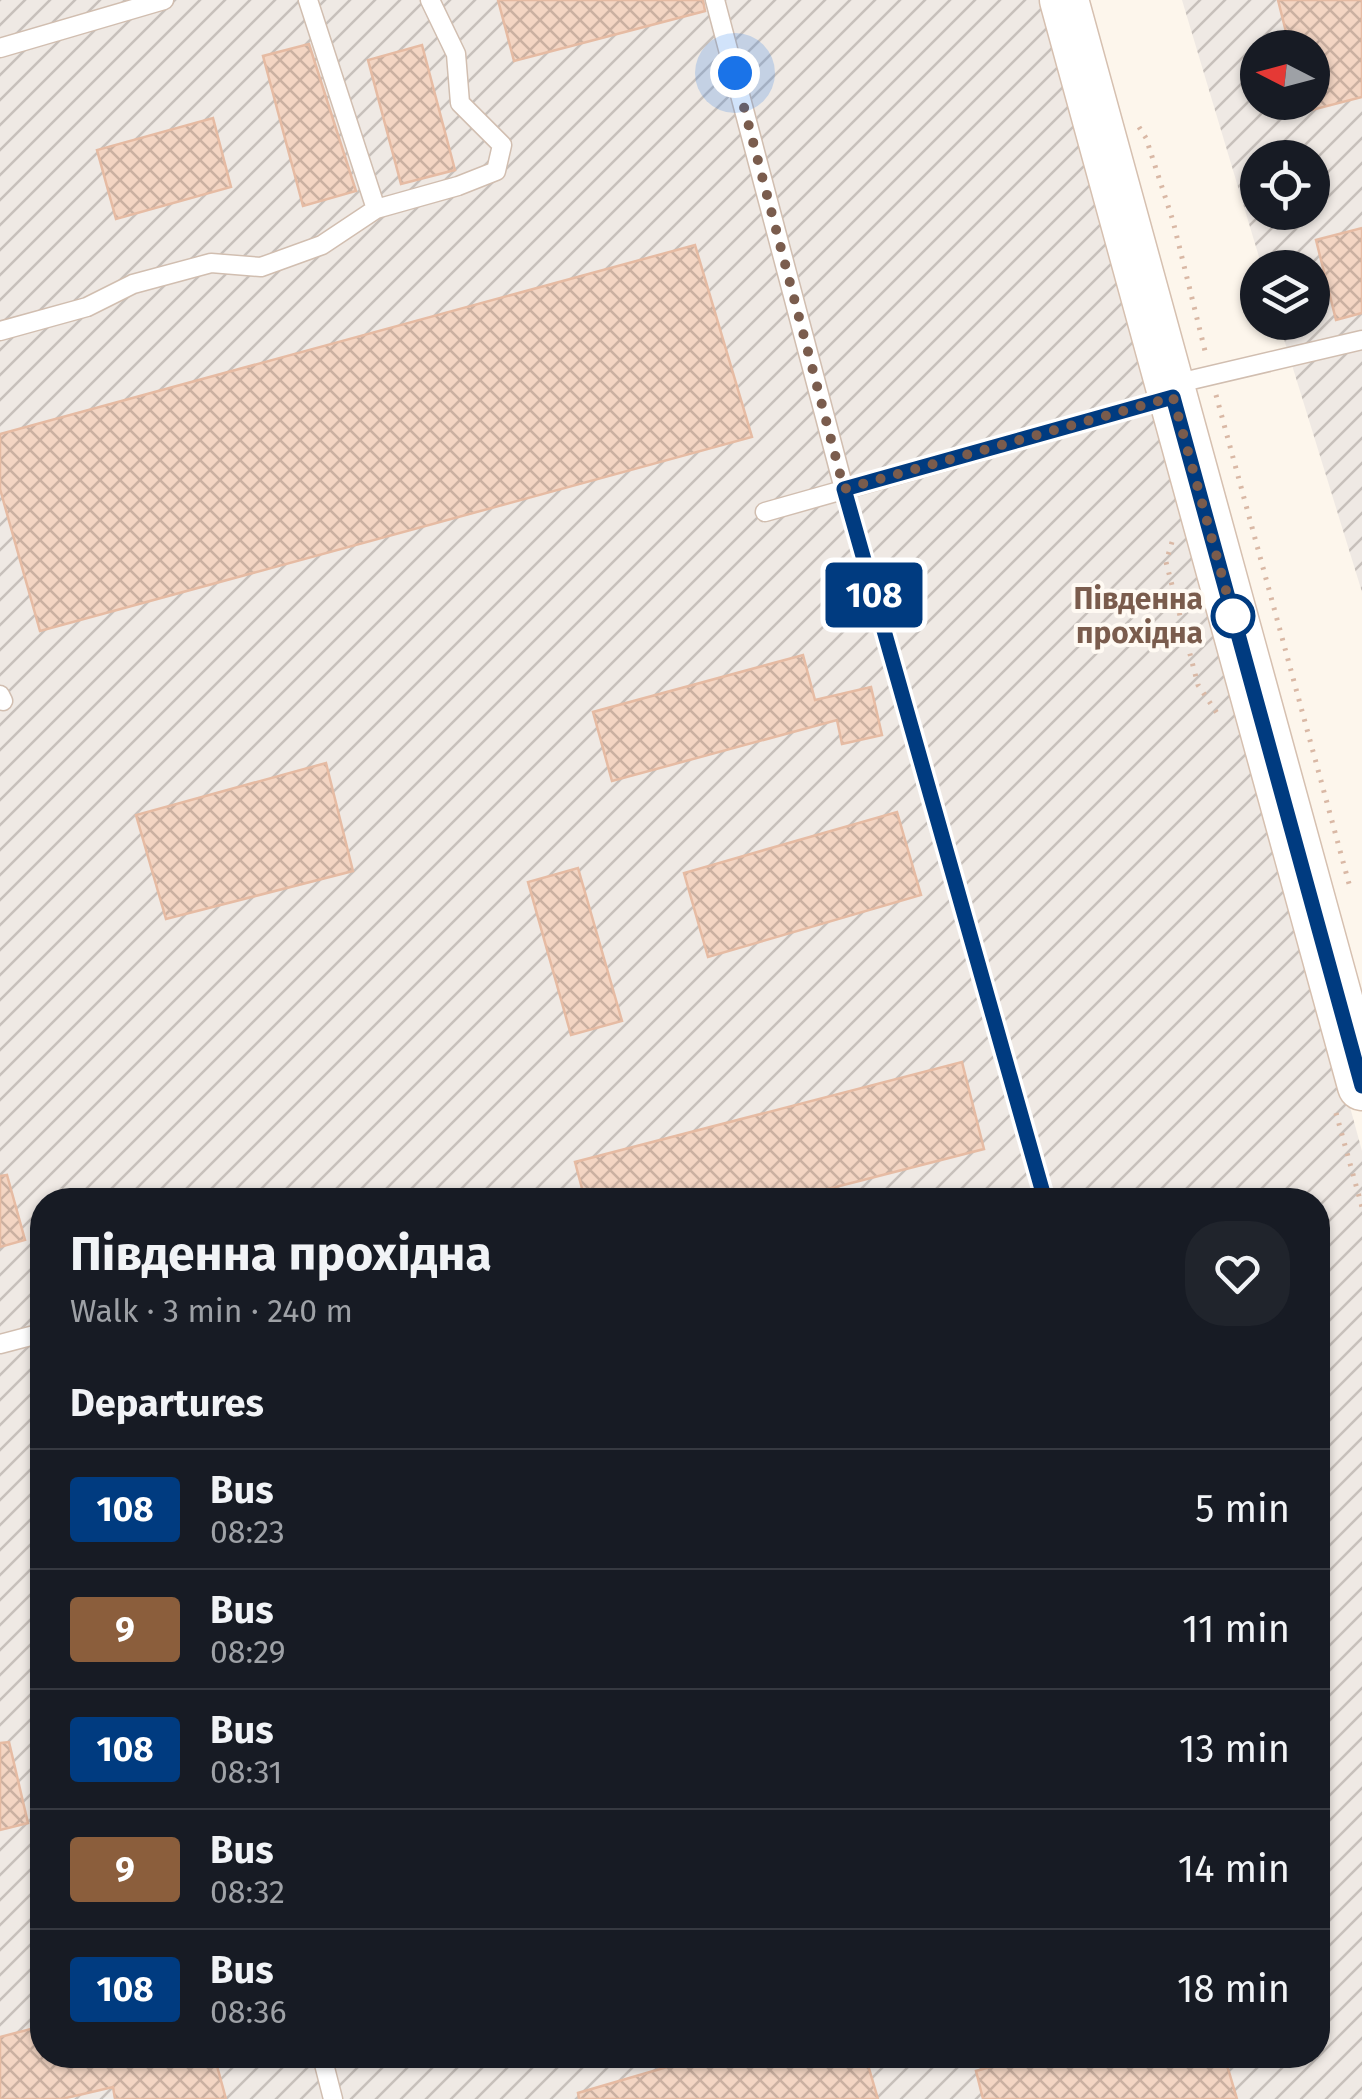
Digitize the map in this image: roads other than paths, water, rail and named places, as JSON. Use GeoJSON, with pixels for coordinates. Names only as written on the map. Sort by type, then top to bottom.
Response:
{"type":"FeatureCollection","features":[{"type":"Feature","properties":{"kind":"main road"},"geometry":{"type":"LineString","coordinates":[[1064,0],[1184,386],[1362,1086]]}},
{"type":"Feature","properties":{"kind":"lane"},"geometry":{"type":"LineString","coordinates":[[0,48],[164,0]]}},
{"type":"Feature","properties":{"kind":"lane"},"geometry":{"type":"LineString","coordinates":[[308,0],[376,209]]}},
{"type":"Feature","properties":{"kind":"lane"},"geometry":{"type":"LineString","coordinates":[[0,331],[86,307],[133,284],[211,263],[261,267],[322,244],[376,209],[496,171],[502,145],[460,103],[456,54],[430,0]]}},
{"type":"Feature","properties":{"kind":"lane"},"geometry":{"type":"LineString","coordinates":[[716,0],[844,489],[1042,1188]]}},
{"type":"Feature","properties":{"kind":"lane"},"geometry":{"type":"LineString","coordinates":[[765,512],[1184,386],[1362,340]]}},
{"type":"Feature","properties":{"kind":"lane"},"geometry":{"type":"LineString","coordinates":[[0,1344],[30,1336]]}},
{"type":"Feature","properties":{"kind":"lane"},"geometry":{"type":"LineString","coordinates":[[325,2068],[334,2099]]}},
{"type":"Feature","properties":{"kind":"place","name":"Південна прохідна"},"geometry":{"type":"Point","coordinates":[1233,616]}}]}
